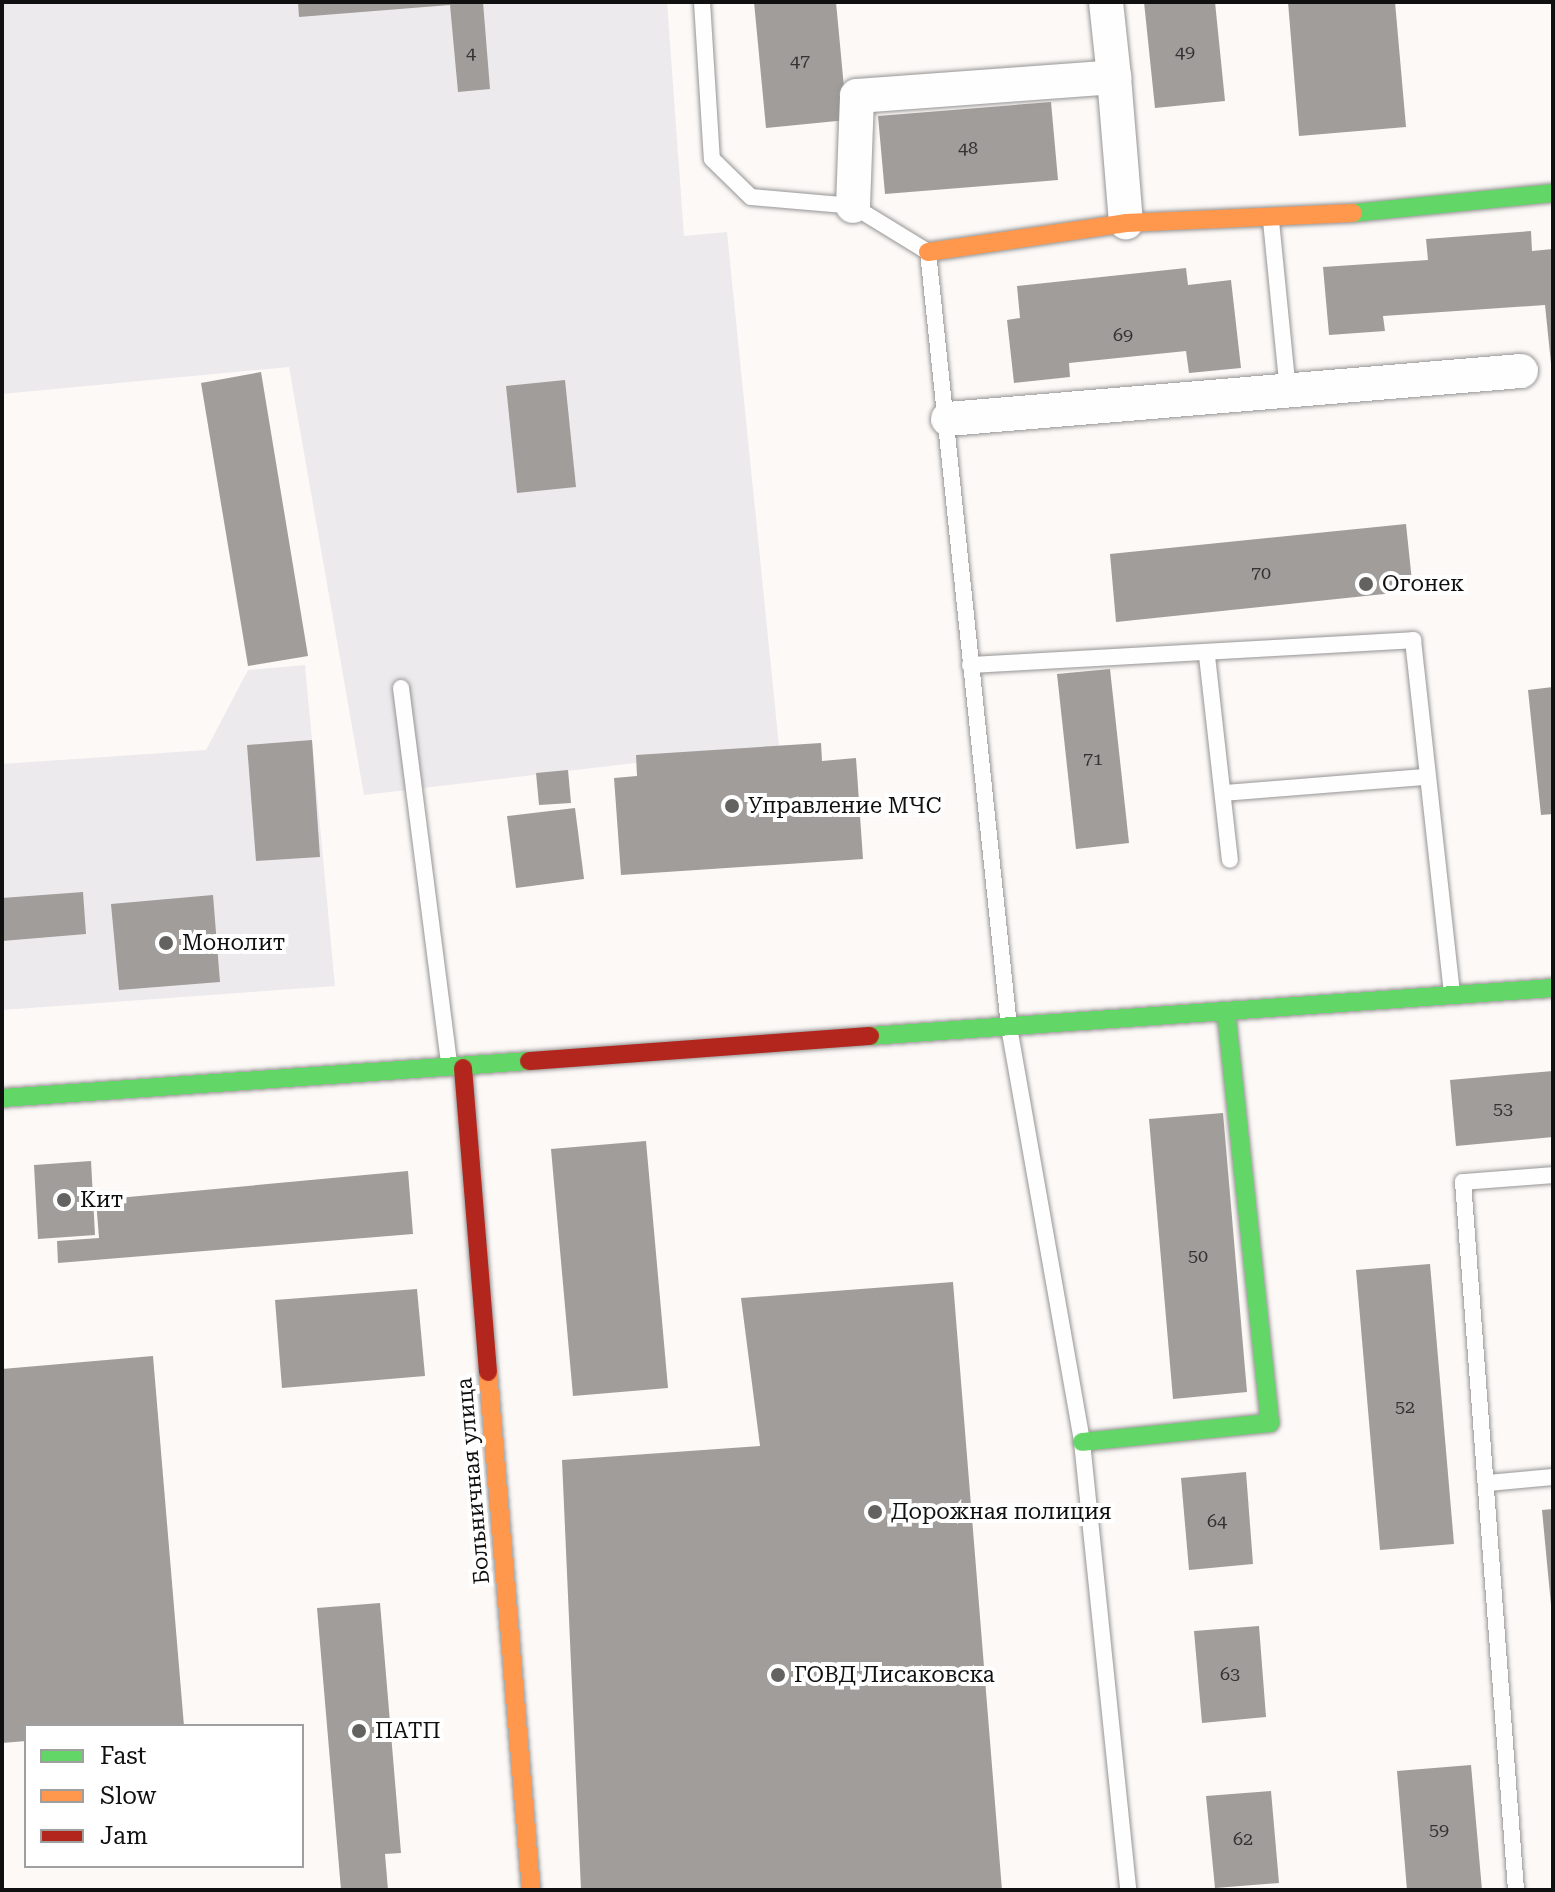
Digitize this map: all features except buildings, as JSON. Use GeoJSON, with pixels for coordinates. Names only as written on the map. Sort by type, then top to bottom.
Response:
{"type":"FeatureCollection","features":[{"type":"Feature","properties":{"kind":"street"},"geometry":{"type":"LineString","coordinates":[[1106,2],[1126,223]]}},
{"type":"Feature","properties":{"kind":"street"},"geometry":{"type":"LineString","coordinates":[[853,206],[857,96],[1114,77]]}},
{"type":"Feature","properties":{"kind":"street"},"geometry":{"type":"LineString","coordinates":[[928,252],[1126,223],[1271,221],[1553,193]]}},
{"type":"Feature","properties":{"kind":"street"},"geometry":{"type":"LineString","coordinates":[[948,419],[1521,371]]}},
{"type":"Feature","properties":{"kind":"street"},"geometry":{"type":"LineString","coordinates":[[2,1098],[1553,988]]}},
{"type":"Feature","properties":{"kind":"street"},"geometry":{"type":"LineString","coordinates":[[1082,1442],[1270,1423],[1226,1012]]}},
{"type":"Feature","properties":{"kind":"street","name":"Больничная улица"},"geometry":{"type":"LineString","coordinates":[[456,1068],[531,1890]]}},
{"type":"Feature","properties":{"kind":"lane"},"geometry":{"type":"LineString","coordinates":[[702,2],[712,159],[751,197],[853,206],[928,252],[948,419],[970,665],[1009,1027],[1082,1442],[1128,1890]]}},
{"type":"Feature","properties":{"kind":"lane"},"geometry":{"type":"LineString","coordinates":[[1271,221],[1288,391]]}},
{"type":"Feature","properties":{"kind":"lane"},"geometry":{"type":"LineString","coordinates":[[970,665],[1207,656],[1413,640],[1425,777],[1452,997]]}},
{"type":"Feature","properties":{"kind":"lane"},"geometry":{"type":"LineString","coordinates":[[1207,656],[1230,860]]}},
{"type":"Feature","properties":{"kind":"lane"},"geometry":{"type":"LineString","coordinates":[[401,688],[456,1068]]}},
{"type":"Feature","properties":{"kind":"lane"},"geometry":{"type":"LineString","coordinates":[[1224,793],[1425,777]]}},
{"type":"Feature","properties":{"kind":"lane"},"geometry":{"type":"LineString","coordinates":[[1516,1890],[1488,1483],[1463,1182],[1553,1175]]}},
{"type":"Feature","properties":{"kind":"lane"},"geometry":{"type":"LineString","coordinates":[[1488,1483],[1553,1477]]}},
{"type":"Feature","properties":{"kind":"shaded area"},"geometry":{"type":"Polygon","coordinates":[[[2,2],[667,2],[684,236],[727,232],[779,746],[364,795],[289,367],[2,394],[2,2]]]}},
{"type":"Feature","properties":{"kind":"shaded area"},"geometry":{"type":"Polygon","coordinates":[[[305,665],[335,986],[2,1010],[2,764],[206,750],[248,670],[305,665]]]}},
{"type":"Feature","properties":{"kind":"traffic: fast"},"geometry":{"type":"LineString","coordinates":[[1353,213],[1553,193]]}},
{"type":"Feature","properties":{"kind":"traffic: fast"},"geometry":{"type":"LineString","coordinates":[[870,1036],[1553,988]]}},
{"type":"Feature","properties":{"kind":"traffic: fast"},"geometry":{"type":"LineString","coordinates":[[1082,1442],[1270,1423],[1226,1012]]}},
{"type":"Feature","properties":{"kind":"traffic: fast"},"geometry":{"type":"LineString","coordinates":[[2,1098],[529,1061]]}},
{"type":"Feature","properties":{"kind":"traffic: slow"},"geometry":{"type":"LineString","coordinates":[[928,252],[1126,223],[1353,213]]}},
{"type":"Feature","properties":{"kind":"traffic: slow"},"geometry":{"type":"LineString","coordinates":[[488,1372],[531,1890]]}},
{"type":"Feature","properties":{"kind":"traffic: jam"},"geometry":{"type":"LineString","coordinates":[[529,1061],[870,1036]]}},
{"type":"Feature","properties":{"kind":"traffic: jam"},"geometry":{"type":"LineString","coordinates":[[463,1068],[488,1372]]}},
{"type":"Feature","properties":{"kind":"place","name":"Огонек"},"geometry":{"type":"Point","coordinates":[1366,584]}},
{"type":"Feature","properties":{"kind":"place","name":"Управление МЧС"},"geometry":{"type":"Point","coordinates":[732,806]}},
{"type":"Feature","properties":{"kind":"place","name":"Монолит"},"geometry":{"type":"Point","coordinates":[166,943]}},
{"type":"Feature","properties":{"kind":"place","name":"Кит"},"geometry":{"type":"Point","coordinates":[64,1200]}},
{"type":"Feature","properties":{"kind":"place","name":"Дорожная полиция"},"geometry":{"type":"Point","coordinates":[875,1512]}},
{"type":"Feature","properties":{"kind":"place","name":"ГОВД Лисаковска"},"geometry":{"type":"Point","coordinates":[778,1675]}},
{"type":"Feature","properties":{"kind":"place","name":"ПАТП"},"geometry":{"type":"Point","coordinates":[359,1731]}}]}
